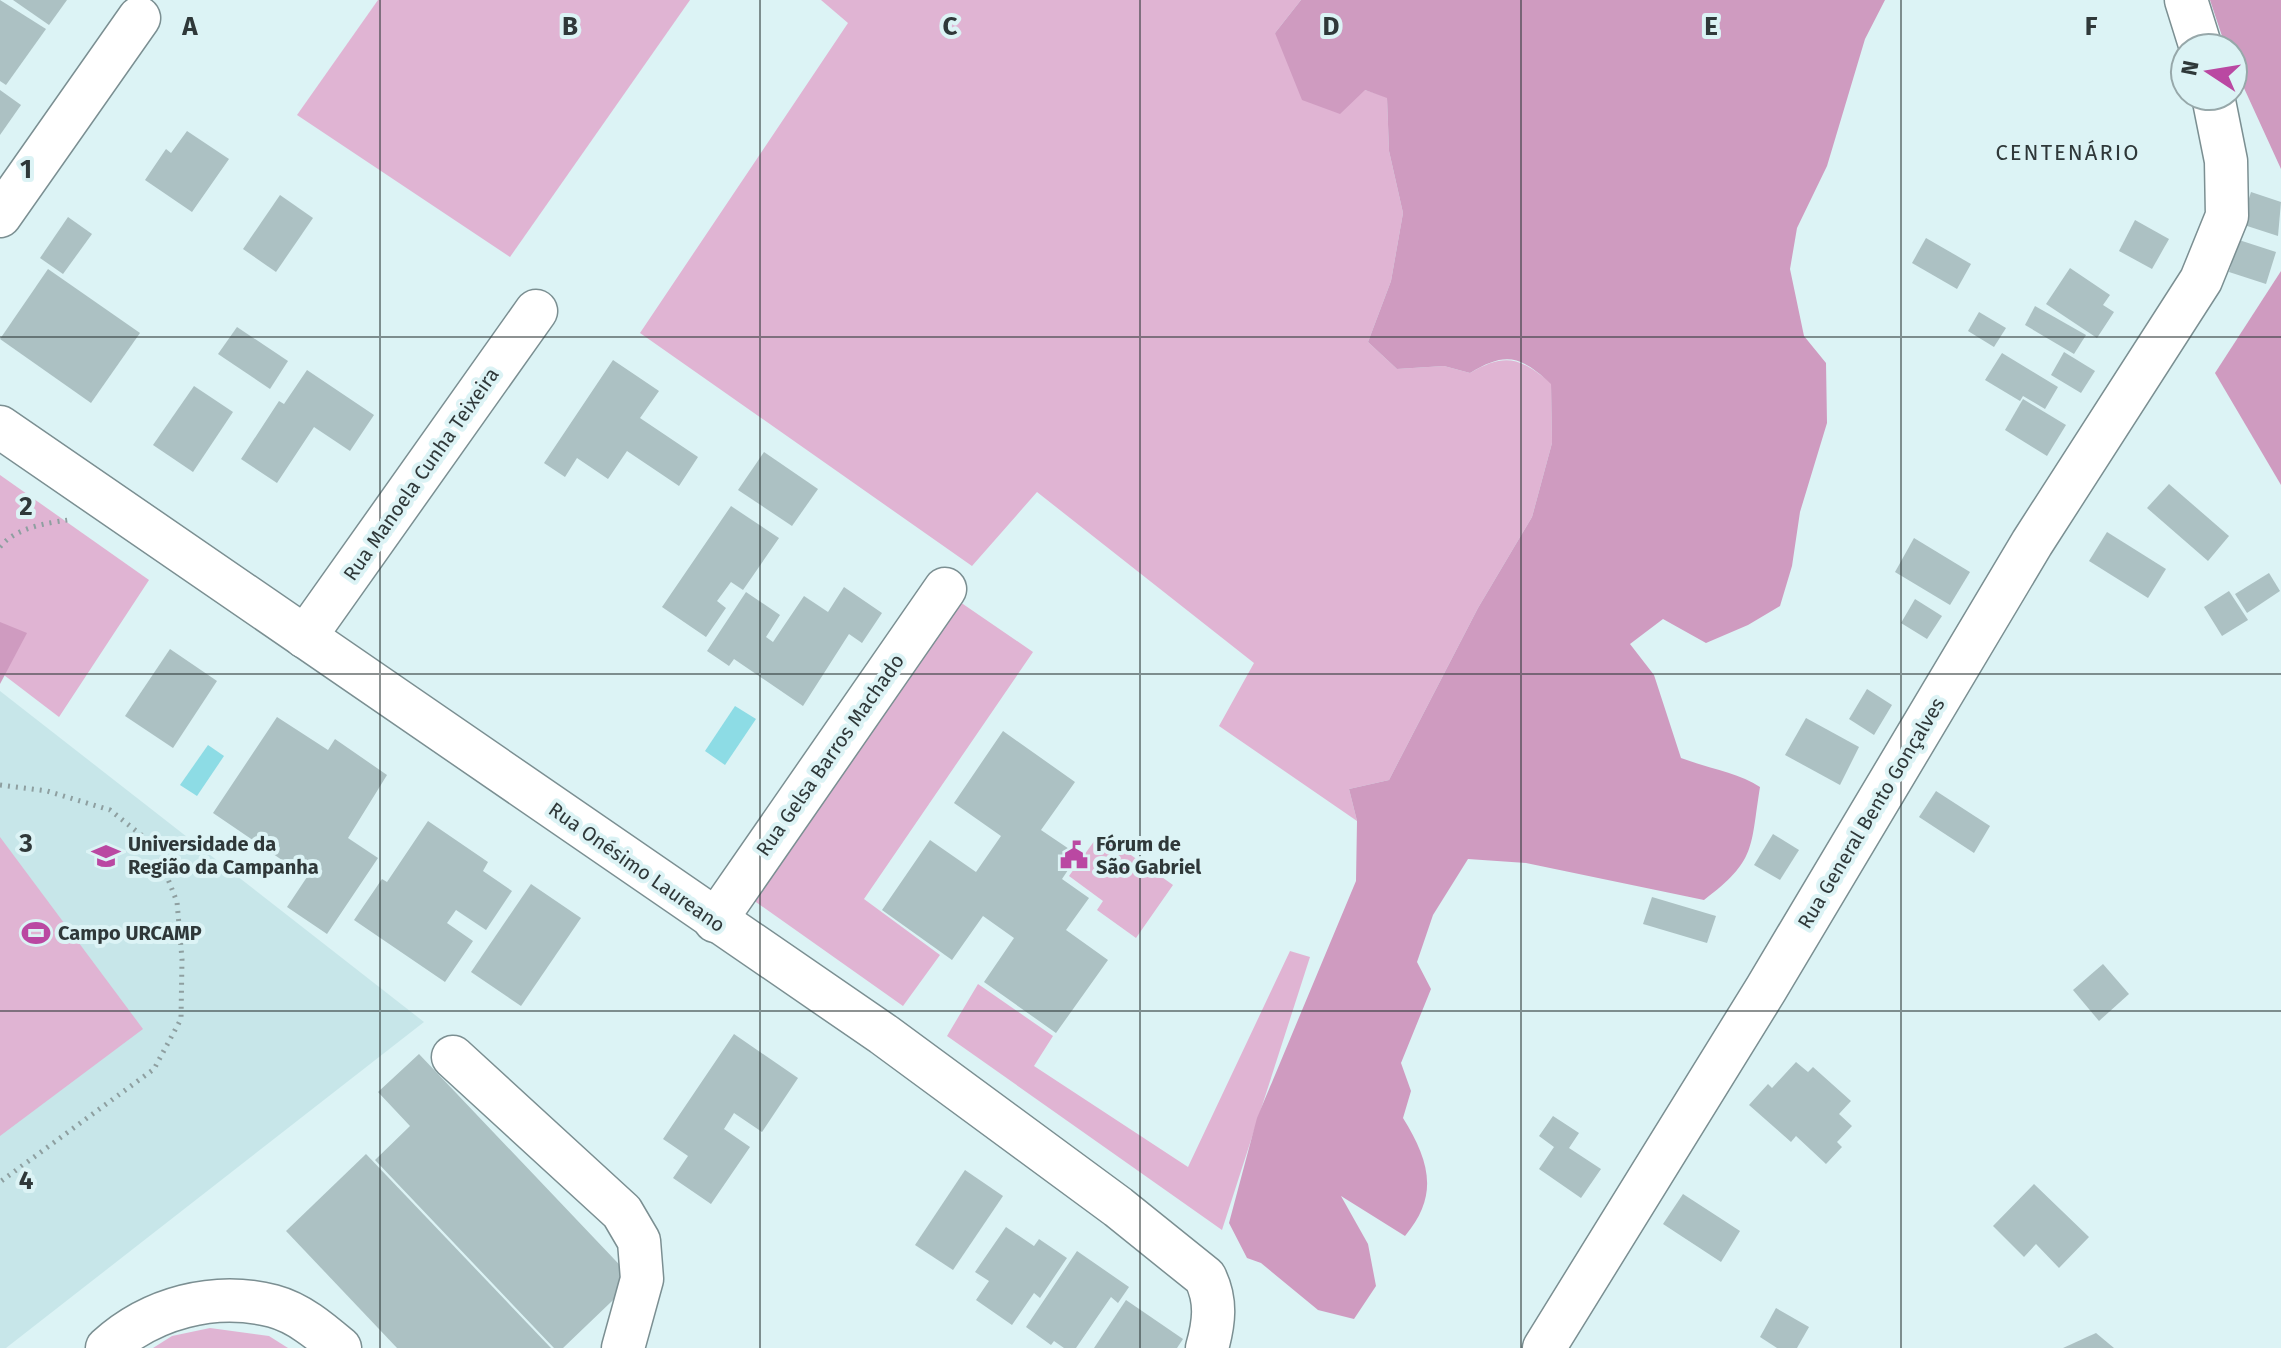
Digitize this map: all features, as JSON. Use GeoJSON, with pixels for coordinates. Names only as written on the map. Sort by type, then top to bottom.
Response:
{"type":"FeatureCollection","features":[{"type":"Feature","properties":{"kind":"street"},"geometry":{"type":"LineString","coordinates":[[2186,0],[2196,32]]}},
{"type":"Feature","properties":{"kind":"street"},"geometry":{"type":"LineString","coordinates":[[0,216],[139,18]]}},
{"type":"Feature","properties":{"kind":"street","name":"Rua General Bento Gonçalves"},"geometry":{"type":"LineString","coordinates":[[1544,1348],[1766,989],[2032,543],[2201,280],[2227,216],[2226,161],[2216,112]]}},
{"type":"Feature","properties":{"kind":"street","name":"Rua Manoela Cunha Teixeira"},"geometry":{"type":"LineString","coordinates":[[305,637],[536,311]]}},
{"type":"Feature","properties":{"kind":"street","name":"Rua Onésimo Laureano"},"geometry":{"type":"LineString","coordinates":[[0,427],[895,1043],[1118,1207],[1205,1277],[1213,1293],[1214,1324],[1207,1348]]}},
{"type":"Feature","properties":{"kind":"street","name":"Rua Gelsa Barros Machado"},"geometry":{"type":"LineString","coordinates":[[715,921],[945,589]]}},
{"type":"Feature","properties":{"kind":"street"},"geometry":{"type":"LineString","coordinates":[[453,1057],[622,1212],[639,1241],[642,1279],[623,1348]]}},
{"type":"Feature","properties":{"kind":"street"},"geometry":{"type":"LineString","coordinates":[[107,1348],[131,1327],[199,1300],[272,1306],[309,1322],[340,1348]]}},
{"type":"Feature","properties":{"kind":"path"},"geometry":{"type":"LineString","coordinates":[[0,547],[5,540],[38,525],[130,516]]}},
{"type":"Feature","properties":{"kind":"path"},"geometry":{"type":"LineString","coordinates":[[0,785],[47,791],[110,810],[155,846],[177,902],[182,959],[181,1019],[154,1069],[0,1182]]}},
{"type":"Feature","properties":{"kind":"shaded area"},"geometry":{"type":"Polygon","coordinates":[[[378,0],[690,0],[510,257],[297,115],[378,0]]]}},
{"type":"Feature","properties":{"kind":"shaded area"},"geometry":{"type":"Polygon","coordinates":[[[821,0],[1301,0],[1275,33],[1365,90],[1387,97],[1389,151],[1403,213],[1391,281],[1368,342],[1397,369],[1444,366],[1470,373],[1503,360],[1521,363],[1551,383],[1552,443],[1532,517],[1478,608],[1389,780],[1349,789],[1357,821],[1219,726],[1254,663],[1037,492],[972,566],[640,333],[848,23],[821,0]]]}},
{"type":"Feature","properties":{"kind":"shaded area"},"geometry":{"type":"Polygon","coordinates":[[[1301,0],[1885,0],[1865,39],[1827,166],[1797,228],[1790,269],[1804,336],[1826,363],[1827,423],[1800,512],[1792,566],[1780,606],[1748,625],[1706,643],[1663,619],[1630,644],[1654,675],[1681,758],[1733,774],[1760,787],[1748,851],[1734,874],[1704,900],[1526,863],[1468,859],[1433,915],[1417,962],[1431,989],[1401,1063],[1411,1091],[1403,1118],[1419,1148],[1427,1177],[1423,1206],[1405,1236],[1341,1196],[1368,1244],[1376,1286],[1354,1319],[1318,1310],[1261,1263],[1247,1258],[1229,1223],[1257,1118],[1356,881],[1357,821],[1349,789],[1389,780],[1478,608],[1532,517],[1552,443],[1551,384],[1522,362],[1504,359],[1470,373],[1444,366],[1397,369],[1368,342],[1391,281],[1403,213],[1389,151],[1387,98],[1365,90],[1340,114],[1302,100],[1275,33],[1301,0]]]}},
{"type":"Feature","properties":{"kind":"shaded area"},"geometry":{"type":"Polygon","coordinates":[[[2210,0],[2281,0],[2281,169],[2249,99],[2249,32],[2221,32],[2210,0]]]}},
{"type":"Feature","properties":{"kind":"shaded area"},"geometry":{"type":"Polygon","coordinates":[[[2281,271],[2281,485],[2215,373],[2281,271]]]}},
{"type":"Feature","properties":{"kind":"shaded area"},"geometry":{"type":"Polygon","coordinates":[[[0,475],[149,580],[59,717],[0,672],[0,475]]]}},
{"type":"Feature","properties":{"kind":"shaded area"},"geometry":{"type":"Polygon","coordinates":[[[960,602],[1033,652],[864,899],[940,955],[903,1006],[753,900],[960,602]]]}},
{"type":"Feature","properties":{"kind":"shaded area"},"geometry":{"type":"Polygon","coordinates":[[[0,622],[27,633],[0,684],[0,622]]]}},
{"type":"Feature","properties":{"kind":"shaded area","name":"Universidade da Região da Campanha"},"geometry":{"type":"Polygon","coordinates":[[[0,691],[424,1022],[6,1348],[0,1348],[0,691]]]}},
{"type":"Feature","properties":{"kind":"shaded area"},"geometry":{"type":"Polygon","coordinates":[[[1100,833],[1173,885],[1136,938],[1097,910],[1103,901],[1069,876],[1100,833]]]}},
{"type":"Feature","properties":{"kind":"shaded area","name":"Campo URCAMP"},"geometry":{"type":"Polygon","coordinates":[[[0,837],[143,1029],[0,1136],[0,837]]]}},
{"type":"Feature","properties":{"kind":"shaded area"},"geometry":{"type":"Polygon","coordinates":[[[1290,951],[1310,957],[1222,1230],[947,1036],[978,984],[1053,1036],[1034,1066],[1188,1167],[1290,951]]]}},
{"type":"Feature","properties":{"kind":"shaded area"},"geometry":{"type":"Polygon","coordinates":[[[210,1328],[269,1336],[288,1348],[153,1348],[172,1336],[210,1328]]]}},
{"type":"Feature","properties":{"kind":"water"},"geometry":{"type":"Polygon","coordinates":[[[735,706],[756,719],[725,765],[705,751],[735,706]]]}},
{"type":"Feature","properties":{"kind":"water"},"geometry":{"type":"Polygon","coordinates":[[[208,745],[224,756],[197,796],[180,785],[208,745]]]}},
{"type":"Feature","properties":{"kind":"building"},"geometry":{"type":"Polygon","coordinates":[[[0,0],[46,29],[6,85],[0,81],[0,0]]]}},
{"type":"Feature","properties":{"kind":"building"},"geometry":{"type":"Polygon","coordinates":[[[13,0],[67,0],[49,25],[13,0]]]}},
{"type":"Feature","properties":{"kind":"building"},"geometry":{"type":"Polygon","coordinates":[[[0,90],[21,105],[0,135],[0,90]]]}},
{"type":"Feature","properties":{"kind":"building"},"geometry":{"type":"Polygon","coordinates":[[[187,131],[229,159],[192,212],[145,180],[166,149],[171,153],[187,131]]]}},
{"type":"Feature","properties":{"kind":"building"},"geometry":{"type":"Polygon","coordinates":[[[2251,192],[2281,202],[2278,236],[2241,224],[2251,192]]]}},
{"type":"Feature","properties":{"kind":"building"},"geometry":{"type":"Polygon","coordinates":[[[280,195],[313,218],[276,272],[243,249],[280,195]]]}},
{"type":"Feature","properties":{"kind":"building"},"geometry":{"type":"Polygon","coordinates":[[[68,217],[92,234],[63,274],[40,258],[68,217]]]}},
{"type":"Feature","properties":{"kind":"building"},"geometry":{"type":"Polygon","coordinates":[[[2135,220],[2169,239],[2152,269],[2119,251],[2135,220]]]}},
{"type":"Feature","properties":{"kind":"building"},"geometry":{"type":"Polygon","coordinates":[[[1926,238],[1971,264],[1957,289],[1912,263],[1926,238]]]}},
{"type":"Feature","properties":{"kind":"building"},"geometry":{"type":"Polygon","coordinates":[[[2239,240],[2276,252],[2266,284],[2229,272],[2239,240]]]}},
{"type":"Feature","properties":{"kind":"building"},"geometry":{"type":"Polygon","coordinates":[[[2070,268],[2110,295],[2103,305],[2114,312],[2097,338],[2046,304],[2070,268]]]}},
{"type":"Feature","properties":{"kind":"building"},"geometry":{"type":"Polygon","coordinates":[[[48,269],[140,333],[91,403],[0,339],[48,269]]]}},
{"type":"Feature","properties":{"kind":"building"},"geometry":{"type":"Polygon","coordinates":[[[2035,306],[2086,335],[2074,354],[2025,325],[2035,306]]]}},
{"type":"Feature","properties":{"kind":"building"},"geometry":{"type":"Polygon","coordinates":[[[1979,312],[2006,328],[1994,347],[1968,331],[1979,312]]]}},
{"type":"Feature","properties":{"kind":"building"},"geometry":{"type":"Polygon","coordinates":[[[237,327],[288,361],[270,389],[218,354],[237,327]]]}},
{"type":"Feature","properties":{"kind":"building"},"geometry":{"type":"Polygon","coordinates":[[[2064,352],[2095,371],[2081,393],[2051,375],[2064,352]]]}},
{"type":"Feature","properties":{"kind":"building"},"geometry":{"type":"Polygon","coordinates":[[[2002,353],[2058,387],[2045,409],[2023,396],[2020,401],[1985,380],[2002,353]]]}},
{"type":"Feature","properties":{"kind":"building"},"geometry":{"type":"Polygon","coordinates":[[[613,360],[659,391],[640,418],[698,457],[679,486],[627,451],[608,479],[577,458],[565,477],[544,463],[613,360]]]}},
{"type":"Feature","properties":{"kind":"building"},"geometry":{"type":"Polygon","coordinates":[[[307,370],[374,415],[350,451],[314,427],[277,483],[241,459],[279,401],[284,404],[307,370]]]}},
{"type":"Feature","properties":{"kind":"building"},"geometry":{"type":"Polygon","coordinates":[[[194,386],[233,412],[193,472],[153,445],[194,386]]]}},
{"type":"Feature","properties":{"kind":"building"},"geometry":{"type":"Polygon","coordinates":[[[2023,399],[2066,425],[2047,456],[2005,430],[2023,399]]]}},
{"type":"Feature","properties":{"kind":"building"},"geometry":{"type":"Polygon","coordinates":[[[764,452],[818,489],[792,526],[738,490],[764,452]]]}},
{"type":"Feature","properties":{"kind":"building"},"geometry":{"type":"Polygon","coordinates":[[[2169,484],[2229,536],[2208,561],[2147,508],[2169,484]]]}},
{"type":"Feature","properties":{"kind":"building"},"geometry":{"type":"Polygon","coordinates":[[[731,506],[779,538],[743,590],[731,582],[717,601],[726,608],[706,637],[662,607],[731,506]]]}},
{"type":"Feature","properties":{"kind":"building"},"geometry":{"type":"Polygon","coordinates":[[[2107,532],[2166,569],[2148,598],[2089,561],[2107,532]]]}},
{"type":"Feature","properties":{"kind":"building"},"geometry":{"type":"Polygon","coordinates":[[[1914,538],[1970,572],[1950,605],[1895,572],[1914,538]]]}},
{"type":"Feature","properties":{"kind":"building"},"geometry":{"type":"Polygon","coordinates":[[[2269,573],[2280,591],[2247,613],[2235,594],[2269,573]]]}},
{"type":"Feature","properties":{"kind":"building"},"geometry":{"type":"Polygon","coordinates":[[[844,587],[882,613],[862,643],[849,634],[803,706],[734,659],[729,666],[707,651],[746,592],[780,615],[766,637],[773,642],[804,596],[828,612],[844,587]]]}},
{"type":"Feature","properties":{"kind":"building"},"geometry":{"type":"Polygon","coordinates":[[[2229,591],[2248,620],[2222,636],[2204,607],[2229,591]]]}},
{"type":"Feature","properties":{"kind":"building"},"geometry":{"type":"Polygon","coordinates":[[[1915,599],[1942,616],[1927,639],[1901,623],[1915,599]]]}},
{"type":"Feature","properties":{"kind":"building"},"geometry":{"type":"Polygon","coordinates":[[[170,649],[217,681],[173,748],[125,716],[170,649]]]}},
{"type":"Feature","properties":{"kind":"building"},"geometry":{"type":"Polygon","coordinates":[[[1867,689],[1892,705],[1874,735],[1849,719],[1867,689]]]}},
{"type":"Feature","properties":{"kind":"building"},"geometry":{"type":"Polygon","coordinates":[[[277,717],[328,750],[335,739],[387,775],[348,838],[378,858],[327,934],[287,907],[307,877],[213,813],[277,717]]]}},
{"type":"Feature","properties":{"kind":"building"},"geometry":{"type":"Polygon","coordinates":[[[1806,718],[1859,747],[1840,785],[1785,755],[1806,718]]]}},
{"type":"Feature","properties":{"kind":"building"},"geometry":{"type":"Polygon","coordinates":[[[1003,731],[1075,782],[1041,830],[1078,855],[1062,879],[1089,898],[1066,930],[1108,960],[1056,1033],[984,982],[1014,938],[983,916],[952,960],[882,910],[930,840],[976,872],[1001,836],[954,803],[1003,731]]]}},
{"type":"Feature","properties":{"kind":"building"},"geometry":{"type":"Polygon","coordinates":[[[1936,791],[1990,826],[1974,853],[1919,817],[1936,791]]]}},
{"type":"Feature","properties":{"kind":"building"},"geometry":{"type":"Polygon","coordinates":[[[428,821],[488,862],[483,871],[512,891],[486,930],[456,910],[447,923],[473,941],[445,982],[354,920],[382,879],[387,882],[428,821]]]}},
{"type":"Feature","properties":{"kind":"building"},"geometry":{"type":"Polygon","coordinates":[[[1773,834],[1799,850],[1780,880],[1754,865],[1773,834]]]}},
{"type":"Feature","properties":{"kind":"building"},"geometry":{"type":"Polygon","coordinates":[[[531,884],[581,918],[521,1006],[471,972],[531,884]]]}},
{"type":"Feature","properties":{"kind":"building"},"geometry":{"type":"Polygon","coordinates":[[[1652,897],[1716,916],[1707,943],[1643,924],[1652,897]]]}},
{"type":"Feature","properties":{"kind":"building"},"geometry":{"type":"Polygon","coordinates":[[[2103,964],[2129,994],[2099,1021],[2073,990],[2103,964]]]}},
{"type":"Feature","properties":{"kind":"building"},"geometry":{"type":"Polygon","coordinates":[[[734,1034],[798,1078],[762,1132],[734,1113],[724,1129],[750,1147],[711,1204],[673,1178],[688,1156],[663,1139],[734,1034]]]}},
{"type":"Feature","properties":{"kind":"building"},"geometry":{"type":"Polygon","coordinates":[[[419,1054],[634,1280],[563,1348],[554,1348],[375,1160],[410,1126],[378,1092],[419,1054]]]}},
{"type":"Feature","properties":{"kind":"building"},"geometry":{"type":"Polygon","coordinates":[[[1796,1062],[1808,1072],[1813,1067],[1851,1101],[1839,1114],[1852,1126],[1837,1142],[1842,1147],[1826,1164],[1796,1136],[1791,1142],[1749,1105],[1768,1084],[1772,1088],[1796,1062]]]}},
{"type":"Feature","properties":{"kind":"building"},"geometry":{"type":"Polygon","coordinates":[[[1553,1116],[1579,1133],[1569,1148],[1601,1169],[1581,1198],[1539,1169],[1554,1147],[1539,1136],[1553,1116]]]}},
{"type":"Feature","properties":{"kind":"building"},"geometry":{"type":"Polygon","coordinates":[[[366,1154],[551,1348],[397,1348],[286,1231],[366,1154]]]}},
{"type":"Feature","properties":{"kind":"building"},"geometry":{"type":"Polygon","coordinates":[[[965,1170],[1003,1196],[953,1270],[915,1245],[965,1170]]]}},
{"type":"Feature","properties":{"kind":"building"},"geometry":{"type":"Polygon","coordinates":[[[2034,1184],[2089,1237],[2059,1268],[2036,1244],[2024,1257],[1993,1226],[2034,1184]]]}},
{"type":"Feature","properties":{"kind":"building"},"geometry":{"type":"Polygon","coordinates":[[[1683,1194],[1740,1231],[1721,1262],[1663,1224],[1683,1194]]]}},
{"type":"Feature","properties":{"kind":"building"},"geometry":{"type":"Polygon","coordinates":[[[1006,1227],[1034,1246],[1039,1239],[1067,1258],[1040,1298],[1034,1293],[1012,1325],[976,1300],[989,1281],[975,1272],[1006,1227]]]}},
{"type":"Feature","properties":{"kind":"building"},"geometry":{"type":"Polygon","coordinates":[[[1077,1251],[1129,1287],[1118,1303],[1111,1297],[1076,1348],[1064,1348],[1054,1341],[1051,1345],[1026,1327],[1077,1251]]]}},
{"type":"Feature","properties":{"kind":"building"},"geometry":{"type":"Polygon","coordinates":[[[1126,1300],[1183,1339],[1177,1348],[1094,1348],[1126,1300]]]}},
{"type":"Feature","properties":{"kind":"building"},"geometry":{"type":"Polygon","coordinates":[[[1776,1308],[1809,1327],[1797,1348],[1777,1348],[1760,1337],[1776,1308]]]}},
{"type":"Feature","properties":{"kind":"building"},"geometry":{"type":"Polygon","coordinates":[[[2096,1333],[2114,1348],[2063,1348],[2096,1333]]]}},
{"type":"Feature","properties":{"kind":"place","name":"Fórum de São Gabriel"},"geometry":{"type":"Point","coordinates":[1074,855]}},
{"type":"Feature","properties":{"kind":"place","name":"Universidade da Região da Campanha"},"geometry":{"type":"Point","coordinates":[106,856]}},
{"type":"Feature","properties":{"kind":"place","name":"Campo URCAMP"},"geometry":{"type":"Point","coordinates":[36,933]}},
{"type":"Feature","properties":{"kind":"district","name":"CENTENÁRIO"},"geometry":{"type":"Point","coordinates":[2068,152]}}]}
